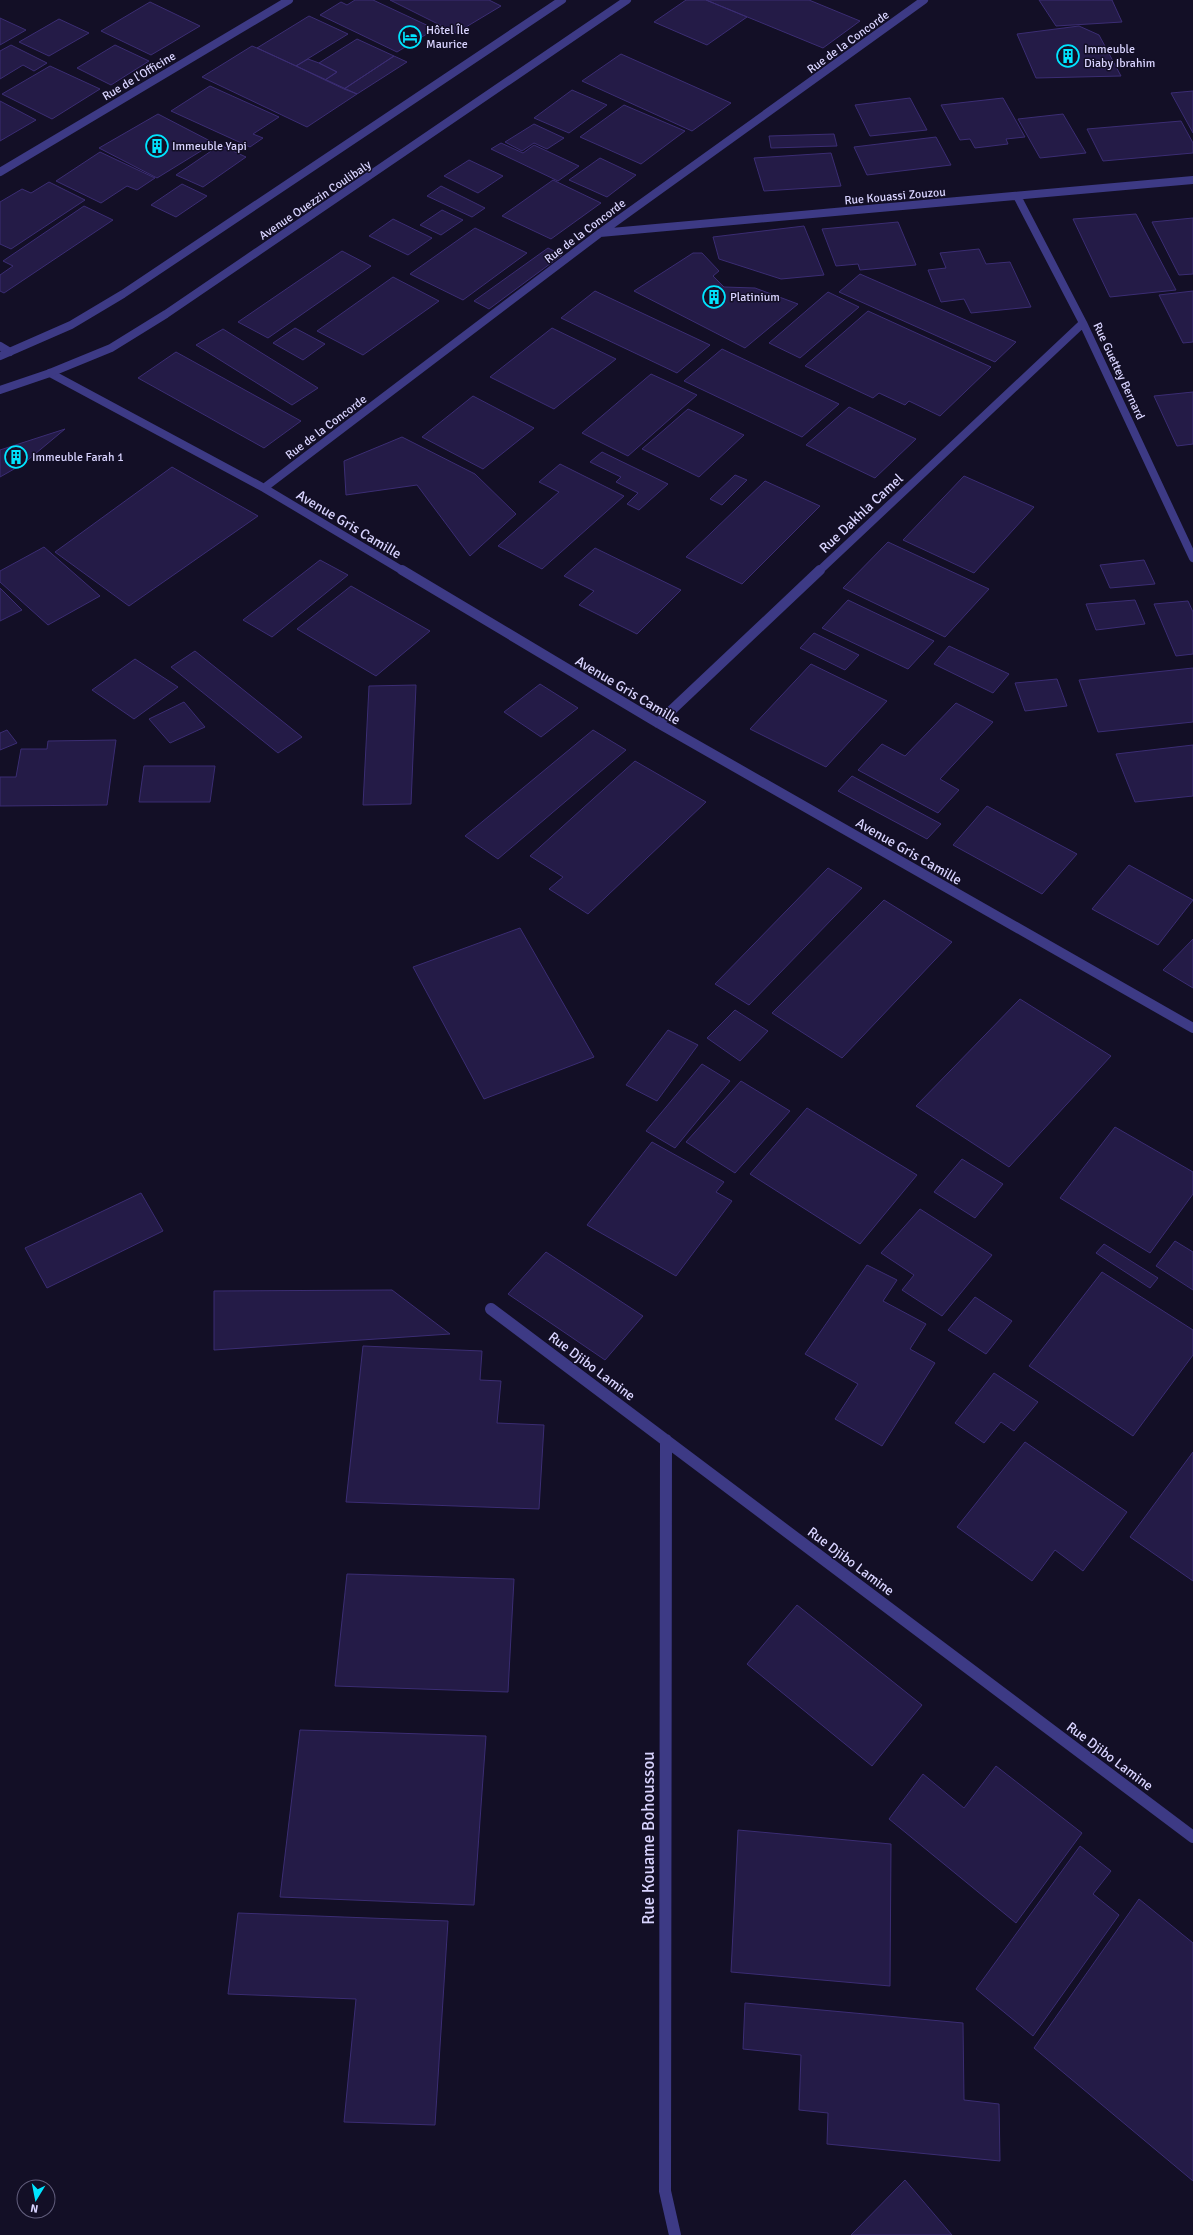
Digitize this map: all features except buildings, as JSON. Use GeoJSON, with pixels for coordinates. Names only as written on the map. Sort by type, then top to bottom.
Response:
{"type":"FeatureCollection","features":[{"type":"Feature","properties":{"kind":"street","name":"Rue de l'Officine"},"geometry":{"type":"LineString","coordinates":[[0,172],[289,0]]}},
{"type":"Feature","properties":{"kind":"street"},"geometry":{"type":"LineString","coordinates":[[0,356],[71,325],[123,294],[562,0]]}},
{"type":"Feature","properties":{"kind":"street","name":"Avenue Ouezzin Coulibaly"},"geometry":{"type":"LineString","coordinates":[[0,390],[50,373],[111,348],[166,314],[627,0]]}},
{"type":"Feature","properties":{"kind":"street","name":"Rue de la Concorde"},"geometry":{"type":"LineString","coordinates":[[264,488],[600,233],[924,0]]}},
{"type":"Feature","properties":{"kind":"street","name":"Rue Kouassi Zouzou"},"geometry":{"type":"LineString","coordinates":[[600,233],[1193,180]]}},
{"type":"Feature","properties":{"kind":"street","name":"Rue Guettey Bernard"},"geometry":{"type":"LineString","coordinates":[[1017,196],[1083,322],[1193,558]]}},
{"type":"Feature","properties":{"kind":"street","name":"Rue Dakhla Camel"},"geometry":{"type":"LineString","coordinates":[[658,723],[1083,322]]}},
{"type":"Feature","properties":{"kind":"street"},"geometry":{"type":"LineString","coordinates":[[0,346],[10,352]]}},
{"type":"Feature","properties":{"kind":"street","name":"Avenue Gris Camille"},"geometry":{"type":"LineString","coordinates":[[50,373],[264,488],[658,723],[1193,1028]]}},
{"type":"Feature","properties":{"kind":"street","name":"Rue Djibo Lamine"},"geometry":{"type":"LineString","coordinates":[[491,1309],[1193,1837]]}},
{"type":"Feature","properties":{"kind":"street","name":"Rue Kouame Bohoussou"},"geometry":{"type":"LineString","coordinates":[[666,1440],[665,2191],[676,2235]]}},
{"type":"Feature","properties":{"kind":"place","name":"Hôtel Île Maurice"},"geometry":{"type":"Point","coordinates":[410,37]}},
{"type":"Feature","properties":{"kind":"place","name":"Immeuble Diaby Ibrahim"},"geometry":{"type":"Point","coordinates":[1068,56]}},
{"type":"Feature","properties":{"kind":"place","name":"Immeuble Yapi"},"geometry":{"type":"Point","coordinates":[157,146]}},
{"type":"Feature","properties":{"kind":"place","name":"Platinium"},"geometry":{"type":"Point","coordinates":[714,297]}},
{"type":"Feature","properties":{"kind":"place","name":"Immeuble Farah 1"},"geometry":{"type":"Point","coordinates":[16,457]}}]}
